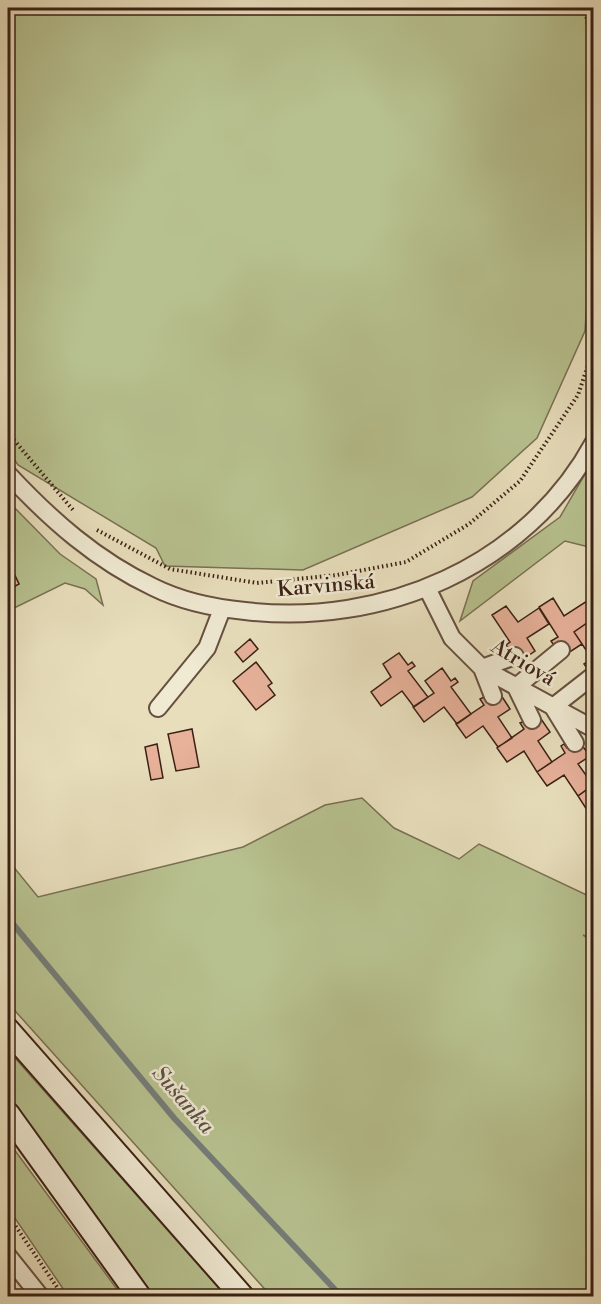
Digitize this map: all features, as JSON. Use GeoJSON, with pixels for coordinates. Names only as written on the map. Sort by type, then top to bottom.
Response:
{"type":"FeatureCollection","features":[{"type":"Feature","properties":{"kind":"main road"},"geometry":{"type":"LineString","coordinates":[[8,1030],[242,1296]]}},
{"type":"Feature","properties":{"kind":"main road"},"geometry":{"type":"LineString","coordinates":[[8,1114],[139,1296]]}},
{"type":"Feature","properties":{"kind":"street","name":"Karvinská"},"geometry":{"type":"LineString","coordinates":[[8,474],[50,519],[97,556],[154,588],[222,609],[280,615],[347,611],[389,602],[427,588],[487,557],[537,519],[582,463],[594,442]]}},
{"type":"Feature","properties":{"kind":"street","name":"Atriová"},"geometry":{"type":"LineString","coordinates":[[427,588],[452,638],[482,668],[592,727]]}},
{"type":"Feature","properties":{"kind":"street"},"geometry":{"type":"LineString","coordinates":[[158,708],[207,648],[222,609]]}},
{"type":"Feature","properties":{"kind":"street"},"geometry":{"type":"LineString","coordinates":[[532,720],[516,687],[561,650]]}},
{"type":"Feature","properties":{"kind":"street"},"geometry":{"type":"LineString","coordinates":[[493,696],[482,668],[515,656]]}},
{"type":"Feature","properties":{"kind":"street"},"geometry":{"type":"LineString","coordinates":[[575,743],[553,707],[594,675]]}},
{"type":"Feature","properties":{"kind":"street"},"geometry":{"type":"LineString","coordinates":[[8,1256],[40,1296]]}},
{"type":"Feature","properties":{"kind":"path"},"geometry":{"type":"LineString","coordinates":[[585,8],[594,63]]}},
{"type":"Feature","properties":{"kind":"path"},"geometry":{"type":"LineString","coordinates":[[93,528],[170,569],[257,583],[337,575],[406,562],[469,524],[520,481],[578,395],[594,347]]}},
{"type":"Feature","properties":{"kind":"path"},"geometry":{"type":"LineString","coordinates":[[8,433],[76,514]]}},
{"type":"Feature","properties":{"kind":"path"},"geometry":{"type":"LineString","coordinates":[[8,1215],[63,1296]]}},
{"type":"Feature","properties":{"kind":"green space"},"geometry":{"type":"Polygon","coordinates":[[[8,8],[593,8],[594,192],[585,331],[537,438],[472,497],[303,570],[165,566],[156,548],[18,465],[8,450],[8,8]]]}},
{"type":"Feature","properties":{"kind":"green space"},"geometry":{"type":"Polygon","coordinates":[[[593,460],[593,548],[565,541],[460,621],[473,581],[560,517],[593,460]]]}},
{"type":"Feature","properties":{"kind":"green space"},"geometry":{"type":"Polygon","coordinates":[[[8,501],[60,554],[96,579],[103,605],[85,589],[65,583],[8,611],[8,590],[19,584],[8,561],[8,501]]]}},
{"type":"Feature","properties":{"kind":"green space"},"geometry":{"type":"Polygon","coordinates":[[[362,798],[394,828],[459,859],[479,844],[593,898],[593,939],[583,935],[594,942],[593,1296],[271,1296],[8,1003],[8,860],[38,897],[243,847],[325,805],[362,798]]]}},
{"type":"Feature","properties":{"kind":"green space"},"geometry":{"type":"Polygon","coordinates":[[[8,1050],[226,1296],[154,1296],[8,1095],[8,1050]]]}},
{"type":"Feature","properties":{"kind":"green space"},"geometry":{"type":"Polygon","coordinates":[[[8,1141],[122,1296],[68,1296],[8,1208],[8,1141]]]}},
{"type":"Feature","properties":{"kind":"building"},"geometry":{"type":"Polygon","coordinates":[[[8,561],[19,584],[8,590],[8,561]]]}},
{"type":"Feature","properties":{"kind":"building"},"geometry":{"type":"Polygon","coordinates":[[[553,598],[564,616],[587,601],[594,611],[594,618],[574,632],[582,644],[565,655],[557,643],[553,644],[551,641],[558,637],[539,607],[553,598]]]}},
{"type":"Feature","properties":{"kind":"building"},"geometry":{"type":"Polygon","coordinates":[[[506,606],[518,622],[539,608],[549,624],[527,638],[535,651],[519,662],[506,645],[510,642],[492,615],[506,606]]]}},
{"type":"Feature","properties":{"kind":"building"},"geometry":{"type":"Polygon","coordinates":[[[590,621],[594,626],[594,669],[591,665],[587,668],[584,664],[592,659],[574,632],[590,621]]]}},
{"type":"Feature","properties":{"kind":"building"},"geometry":{"type":"Polygon","coordinates":[[[250,639],[258,649],[243,662],[235,652],[250,639]]]}},
{"type":"Feature","properties":{"kind":"building"},"geometry":{"type":"Polygon","coordinates":[[[399,653],[408,665],[412,662],[415,666],[408,671],[428,697],[414,707],[402,691],[381,706],[371,692],[391,677],[383,664],[399,653]]]}},
{"type":"Feature","properties":{"kind":"building"},"geometry":{"type":"Polygon","coordinates":[[[256,662],[272,683],[268,686],[275,695],[256,710],[233,681],[256,662]]]}},
{"type":"Feature","properties":{"kind":"building"},"geometry":{"type":"Polygon","coordinates":[[[442,668],[451,681],[455,678],[458,682],[451,687],[471,714],[457,724],[444,707],[424,722],[413,707],[434,693],[425,681],[442,668]]]}},
{"type":"Feature","properties":{"kind":"building"},"geometry":{"type":"Polygon","coordinates":[[[499,692],[510,709],[498,717],[512,738],[498,747],[483,726],[466,738],[456,724],[484,705],[480,699],[484,697],[486,700],[499,692]]]}},
{"type":"Feature","properties":{"kind":"building"},"geometry":{"type":"Polygon","coordinates":[[[539,716],[550,732],[538,741],[552,762],[537,772],[524,751],[507,762],[497,748],[524,729],[520,723],[539,716]]]}},
{"type":"Feature","properties":{"kind":"building"},"geometry":{"type":"Polygon","coordinates":[[[192,729],[199,767],[176,771],[168,734],[192,729]]]}},
{"type":"Feature","properties":{"kind":"building"},"geometry":{"type":"Polygon","coordinates":[[[578,740],[590,756],[578,764],[593,785],[578,796],[564,775],[547,786],[537,772],[565,753],[561,746],[564,744],[567,748],[578,740]]]}},
{"type":"Feature","properties":{"kind":"building"},"geometry":{"type":"Polygon","coordinates":[[[157,744],[163,778],[151,780],[145,747],[157,744]]]}},
{"type":"Feature","properties":{"kind":"building"},"geometry":{"type":"Polygon","coordinates":[[[593,785],[594,805],[587,810],[578,796],[593,785]]]}},
{"type":"Feature","properties":{"kind":"waterway","name":"Sušanka"},"geometry":{"type":"LineString","coordinates":[[8,918],[174,1118],[341,1296]]}}]}
